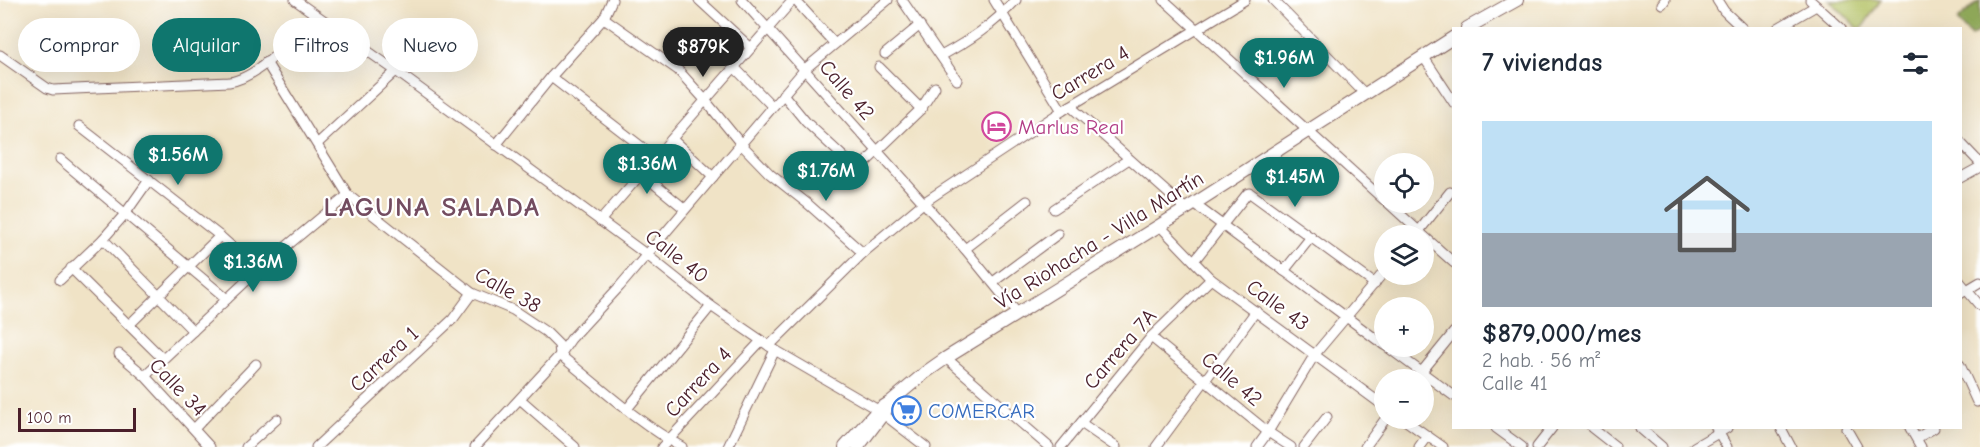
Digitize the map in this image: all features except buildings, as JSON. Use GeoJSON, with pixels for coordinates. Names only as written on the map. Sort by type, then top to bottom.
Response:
{"type":"FeatureCollection","features":[{"type":"Feature","properties":{"kind":"main road"},"geometry":{"type":"LineString","coordinates":[[1469,27],[1516,0]]}},
{"type":"Feature","properties":{"kind":"main road","name":"Vía Riohacha - Villa Martín"},"geometry":{"type":"LineString","coordinates":[[883,409],[946,358],[1190,207],[1452,38]]}},
{"type":"Feature","properties":{"kind":"main road"},"geometry":{"type":"LineString","coordinates":[[845,447],[883,409]]}},
{"type":"Feature","properties":{"kind":"main road"},"geometry":{"type":"LineString","coordinates":[[858,447],[883,409]]}},
{"type":"Feature","properties":{"kind":"street","name":"Calle 40"},"geometry":{"type":"LineString","coordinates":[[295,0],[382,61]]}},
{"type":"Feature","properties":{"kind":"street"},"geometry":{"type":"LineString","coordinates":[[496,145],[551,77],[604,18],[612,0]]}},
{"type":"Feature","properties":{"kind":"street"},"geometry":{"type":"LineString","coordinates":[[699,0],[750,48]]}},
{"type":"Feature","properties":{"kind":"street","name":"Calle 42"},"geometry":{"type":"LineString","coordinates":[[742,0],[965,249],[1018,314]]}},
{"type":"Feature","properties":{"kind":"street"},"geometry":{"type":"LineString","coordinates":[[600,221],[794,0],[834,43]]}},
{"type":"Feature","properties":{"kind":"street"},"geometry":{"type":"LineString","coordinates":[[489,447],[479,443],[611,297],[805,69],[888,0]]}},
{"type":"Feature","properties":{"kind":"street"},"geometry":{"type":"LineString","coordinates":[[902,0],[957,80]]}},
{"type":"Feature","properties":{"kind":"street","name":"Calle 43"},"geometry":{"type":"LineString","coordinates":[[994,0],[1066,108],[1190,207],[1221,225],[1374,338]]}},
{"type":"Feature","properties":{"kind":"street"},"geometry":{"type":"LineString","coordinates":[[941,57],[979,35],[1016,0]]}},
{"type":"Feature","properties":{"kind":"street"},"geometry":{"type":"LineString","coordinates":[[1164,0],[1374,190]]}},
{"type":"Feature","properties":{"kind":"street","name":"Carrera 4"},"geometry":{"type":"LineString","coordinates":[[666,443],[863,253],[923,203],[1066,108],[1245,0]]}},
{"type":"Feature","properties":{"kind":"street"},"geometry":{"type":"LineString","coordinates":[[1273,0],[1365,94]]}},
{"type":"Feature","properties":{"kind":"street"},"geometry":{"type":"LineString","coordinates":[[1717,0],[1741,27]]}},
{"type":"Feature","properties":{"kind":"street"},"geometry":{"type":"LineString","coordinates":[[1779,27],[1813,3],[1840,27]]}},
{"type":"Feature","properties":{"kind":"street"},"geometry":{"type":"LineString","coordinates":[[0,55],[53,90],[240,81],[266,62],[317,16]]}},
{"type":"Feature","properties":{"kind":"street"},"geometry":{"type":"LineString","coordinates":[[604,18],[678,70],[741,144],[770,174],[863,253]]}},
{"type":"Feature","properties":{"kind":"street"},"geometry":{"type":"LineString","coordinates":[[885,54],[920,25]]}},
{"type":"Feature","properties":{"kind":"street"},"geometry":{"type":"LineString","coordinates":[[1423,56],[1452,100]]}},
{"type":"Feature","properties":{"kind":"street","name":"Calle 38"},"geometry":{"type":"LineString","coordinates":[[266,62],[348,195],[472,293],[513,310],[546,332],[559,345],[560,355],[666,443],[682,447]]}},
{"type":"Feature","properties":{"kind":"street"},"geometry":{"type":"LineString","coordinates":[[879,67],[921,109]]}},
{"type":"Feature","properties":{"kind":"street"},"geometry":{"type":"LineString","coordinates":[[735,68],[772,106]]}},
{"type":"Feature","properties":{"kind":"street"},"geometry":{"type":"LineString","coordinates":[[317,144],[395,72]]}},
{"type":"Feature","properties":{"kind":"street","name":"Calle 40"},"geometry":{"type":"LineString","coordinates":[[397,72],[646,255],[711,306],[768,346],[883,409],[926,447]]}},
{"type":"Feature","properties":{"kind":"street"},"geometry":{"type":"LineString","coordinates":[[551,77],[655,157]]}},
{"type":"Feature","properties":{"kind":"street"},"geometry":{"type":"LineString","coordinates":[[783,94],[806,122],[849,162],[858,166],[867,161],[921,109],[935,87]]}},
{"type":"Feature","properties":{"kind":"street"},"geometry":{"type":"LineString","coordinates":[[79,126],[220,236],[258,270]]}},
{"type":"Feature","properties":{"kind":"street"},"geometry":{"type":"LineString","coordinates":[[672,139],[713,177]]}},
{"type":"Feature","properties":{"kind":"street"},"geometry":{"type":"LineString","coordinates":[[1962,144],[1980,165],[1962,177]]}},
{"type":"Feature","properties":{"kind":"street"},"geometry":{"type":"LineString","coordinates":[[60,159],[227,299]]}},
{"type":"Feature","properties":{"kind":"street"},"geometry":{"type":"LineString","coordinates":[[1054,209],[1129,159]]}},
{"type":"Feature","properties":{"kind":"street"},"geometry":{"type":"LineString","coordinates":[[625,160],[686,209]]}},
{"type":"Feature","properties":{"kind":"street"},"geometry":{"type":"LineString","coordinates":[[60,280],[103,239],[125,214],[149,180]]}},
{"type":"Feature","properties":{"kind":"street"},"geometry":{"type":"LineString","coordinates":[[1426,225],[1450,192]]}},
{"type":"Feature","properties":{"kind":"street"},"geometry":{"type":"LineString","coordinates":[[1194,261],[1221,225],[1250,193],[1374,284],[1315,354],[1257,447]]}},
{"type":"Feature","properties":{"kind":"street"},"geometry":{"type":"LineString","coordinates":[[145,376],[258,270],[348,195]]}},
{"type":"Feature","properties":{"kind":"street"},"geometry":{"type":"LineString","coordinates":[[965,249],[1027,201]]}},
{"type":"Feature","properties":{"kind":"street"},"geometry":{"type":"LineString","coordinates":[[1398,213],[1411,225]]}},
{"type":"Feature","properties":{"kind":"street","name":"Calle 43"},"geometry":{"type":"LineString","coordinates":[[1159,225],[1211,279],[1374,398]]}},
{"type":"Feature","properties":{"kind":"street"},"geometry":{"type":"LineString","coordinates":[[993,282],[1058,234]]}},
{"type":"Feature","properties":{"kind":"street"},"geometry":{"type":"LineString","coordinates":[[129,325],[220,236]]}},
{"type":"Feature","properties":{"kind":"street"},"geometry":{"type":"LineString","coordinates":[[1284,271],[1311,237]]}},
{"type":"Feature","properties":{"kind":"street"},"geometry":{"type":"LineString","coordinates":[[103,239],[193,331]]}},
{"type":"Feature","properties":{"kind":"street"},"geometry":{"type":"LineString","coordinates":[[1434,246],[1452,261]]}},
{"type":"Feature","properties":{"kind":"street"},"geometry":{"type":"LineString","coordinates":[[71,268],[163,359]]}},
{"type":"Feature","properties":{"kind":"street","name":"Carrera 7A"},"geometry":{"type":"LineString","coordinates":[[1061,447],[1151,337],[1211,279]]}},
{"type":"Feature","properties":{"kind":"street"},"geometry":{"type":"LineString","coordinates":[[1980,282],[1962,289],[1980,306]]}},
{"type":"Feature","properties":{"kind":"street","name":"Carrera 1"},"geometry":{"type":"LineString","coordinates":[[316,447],[453,319],[472,293]]}},
{"type":"Feature","properties":{"kind":"street"},"geometry":{"type":"LineString","coordinates":[[627,409],[711,306]]}},
{"type":"Feature","properties":{"kind":"street"},"geometry":{"type":"LineString","coordinates":[[1156,447],[1256,311]]}},
{"type":"Feature","properties":{"kind":"street","name":"Calle 42"},"geometry":{"type":"LineString","coordinates":[[1151,337],[1268,432],[1291,447]]}},
{"type":"Feature","properties":{"kind":"street"},"geometry":{"type":"LineString","coordinates":[[1424,369],[1452,338]]}},
{"type":"Feature","properties":{"kind":"street"},"geometry":{"type":"LineString","coordinates":[[728,447],[768,346]]}},
{"type":"Feature","properties":{"kind":"street","name":"Calle 34"},"geometry":{"type":"LineString","coordinates":[[119,354],[145,376],[210,447]]}},
{"type":"Feature","properties":{"kind":"street","name":"Calle 43"},"geometry":{"type":"LineString","coordinates":[[1397,357],[1410,369]]}},
{"type":"Feature","properties":{"kind":"street"},"geometry":{"type":"LineString","coordinates":[[946,358],[1049,447]]}},
{"type":"Feature","properties":{"kind":"street"},"geometry":{"type":"LineString","coordinates":[[194,429],[256,364]]}},
{"type":"Feature","properties":{"kind":"street"},"geometry":{"type":"LineString","coordinates":[[1962,369],[1977,402]]}},
{"type":"Feature","properties":{"kind":"street","name":"Calle 43"},"geometry":{"type":"LineString","coordinates":[[1434,385],[1452,395]]}},
{"type":"Feature","properties":{"kind":"street"},"geometry":{"type":"LineString","coordinates":[[520,399],[574,447]]}},
{"type":"Feature","properties":{"kind":"street"},"geometry":{"type":"LineString","coordinates":[[1304,447],[1327,417]]}},
{"type":"Feature","properties":{"kind":"street"},"geometry":{"type":"LineString","coordinates":[[246,447],[277,418]]}},
{"type":"Feature","properties":{"kind":"street"},"geometry":{"type":"LineString","coordinates":[[1081,423],[1116,447]]}},
{"type":"Feature","properties":{"kind":"street"},"geometry":{"type":"LineString","coordinates":[[1365,447],[1378,429]]}},
{"type":"Feature","properties":{"kind":"street"},"geometry":{"type":"LineString","coordinates":[[1417,429],[1443,447]]}},
{"type":"Feature","properties":{"kind":"street"},"geometry":{"type":"LineString","coordinates":[[1497,429],[1522,447]]}},
{"type":"Feature","properties":{"kind":"street"},"geometry":{"type":"LineString","coordinates":[[1537,447],[1551,429]]}},
{"type":"Feature","properties":{"kind":"street"},"geometry":{"type":"LineString","coordinates":[[1593,429],[1615,446]]}},
{"type":"Feature","properties":{"kind":"street"},"geometry":{"type":"LineString","coordinates":[[1641,429],[1662,447]]}},
{"type":"Feature","properties":{"kind":"street"},"geometry":{"type":"LineString","coordinates":[[1694,447],[1720,429],[1727,447]]}},
{"type":"Feature","properties":{"kind":"street"},"geometry":{"type":"LineString","coordinates":[[1782,429],[1791,447]]}},
{"type":"Feature","properties":{"kind":"street"},"geometry":{"type":"LineString","coordinates":[[1847,429],[1857,447]]}},
{"type":"Feature","properties":{"kind":"street"},"geometry":{"type":"LineString","coordinates":[[1911,429],[1919,443],[1933,429]]}},
{"type":"Feature","properties":{"kind":"street"},"geometry":{"type":"LineString","coordinates":[[1419,447],[1427,436]]}},
{"type":"Feature","properties":{"kind":"green space"},"geometry":{"type":"Polygon","coordinates":[[[1829,0],[1881,0],[1863,27],[1857,27],[1829,0]]]}},
{"type":"Feature","properties":{"kind":"green space"},"geometry":{"type":"Polygon","coordinates":[[[1980,0],[1980,30],[1971,36],[1957,21],[1980,0]]]}},
{"type":"Feature","properties":{"kind":"place","name":"Marlus Real"},"geometry":{"type":"Point","coordinates":[997,127]}},
{"type":"Feature","properties":{"kind":"place","name":"COMERCAR"},"geometry":{"type":"Point","coordinates":[907,411]}},
{"type":"Feature","properties":{"kind":"district","name":"LAGUNA SALADA"},"geometry":{"type":"Point","coordinates":[432,207]}}]}
